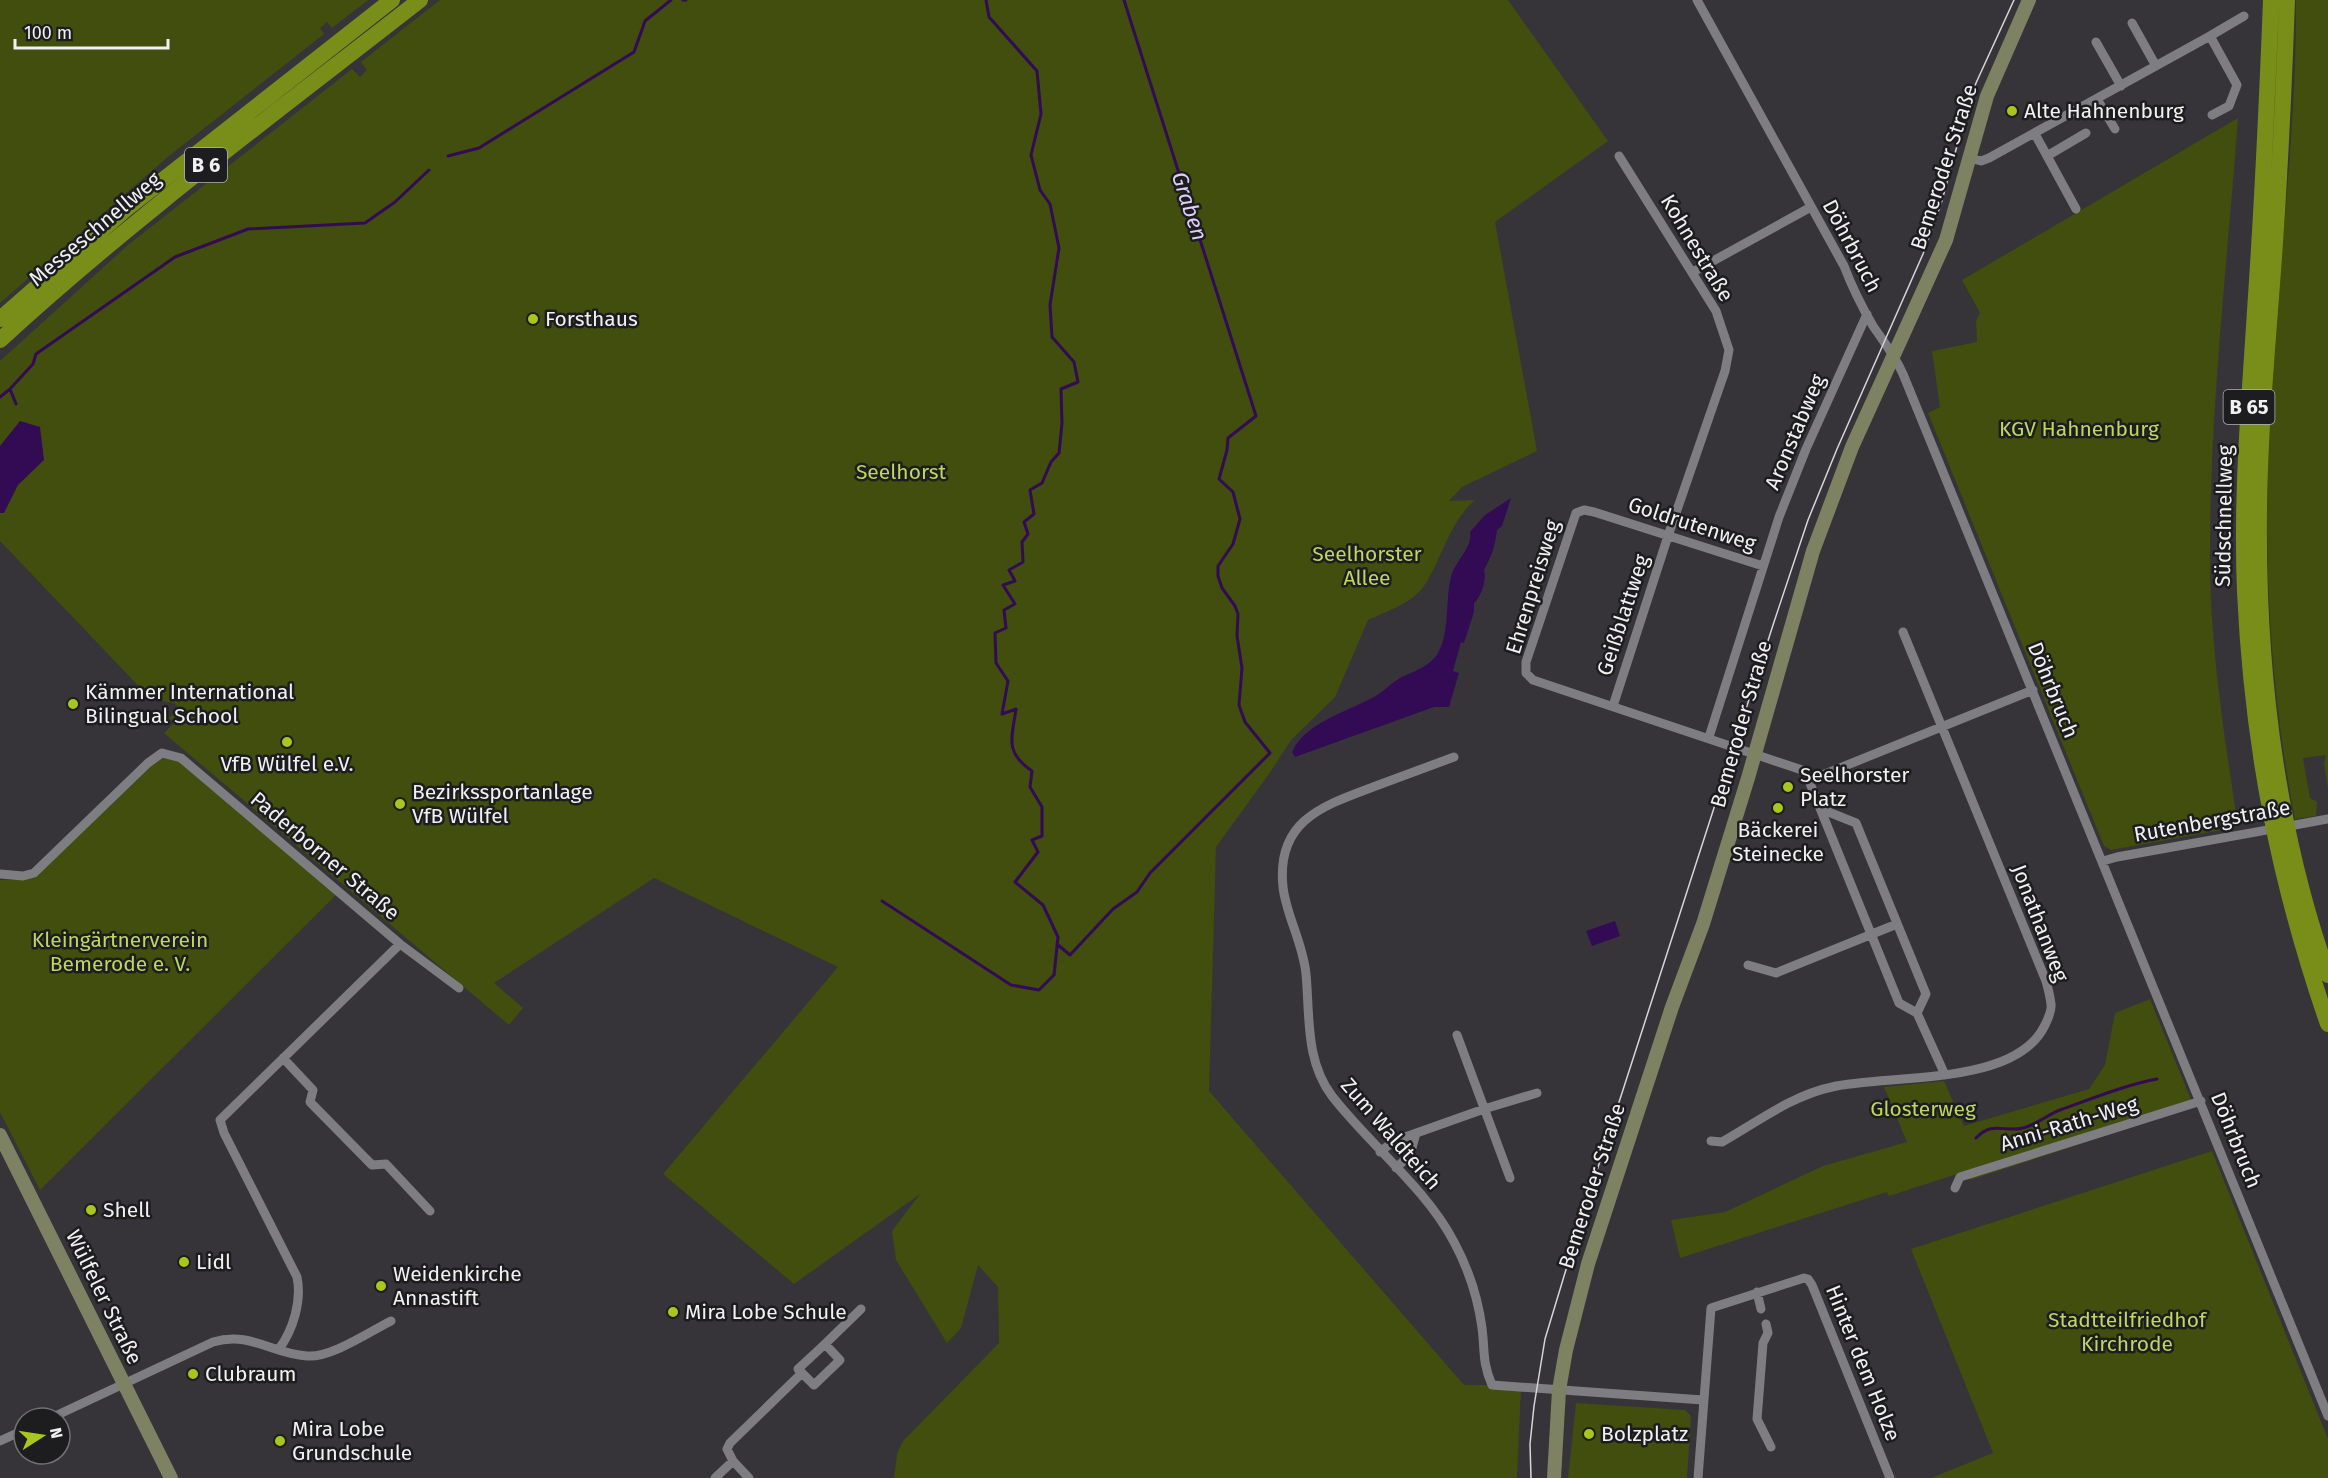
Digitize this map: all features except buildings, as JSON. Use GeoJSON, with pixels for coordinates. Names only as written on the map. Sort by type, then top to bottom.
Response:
{"type":"FeatureCollection","features":[{"type":"Feature","properties":{"kind":"highway","name":"Messeschnellweg"},"geometry":{"type":"LineString","coordinates":[[0,319],[126,209],[392,0]]}},
{"type":"Feature","properties":{"kind":"highway","name":"Messeschnellweg"},"geometry":{"type":"LineString","coordinates":[[0,340],[57,288],[144,215],[420,0]]}},
{"type":"Feature","properties":{"kind":"highway","name":"Südschnellweg"},"geometry":{"type":"LineString","coordinates":[[2271,0],[2265,162],[2244,506],[2245,591],[2249,650],[2296,925],[2328,1024]]}},
{"type":"Feature","properties":{"kind":"highway","name":"Südschnellweg"},"geometry":{"type":"LineString","coordinates":[[2276,811],[2260,593],[2259,507],[2281,151],[2287,0]]}},
{"type":"Feature","properties":{"kind":"highway","name":"Südschnellweg"},"geometry":{"type":"LineString","coordinates":[[2283,844],[2328,975]]}},
{"type":"Feature","properties":{"kind":"main road","name":"Bemeroder Straße"},"geometry":{"type":"LineString","coordinates":[[1554,1478],[1559,1390],[1566,1350],[1588,1264],[1672,1007],[1703,924],[1816,541],[1852,447],[1946,240],[1987,96],[2029,0]]}},
{"type":"Feature","properties":{"kind":"main road","name":"Wülfeler Straße"},"geometry":{"type":"LineString","coordinates":[[1,1140],[171,1478]]}},
{"type":"Feature","properties":{"kind":"street","name":"Döhrbruch"},"geometry":{"type":"LineString","coordinates":[[1697,0],[1867,314],[1893,354],[2033,690],[2328,1416]]}},
{"type":"Feature","properties":{"kind":"street"},"geometry":{"type":"LineString","coordinates":[[1969,158],[1981,161],[1989,158],[2244,16]]}},
{"type":"Feature","properties":{"kind":"street"},"geometry":{"type":"LineString","coordinates":[[2132,23],[2156,66]]}},
{"type":"Feature","properties":{"kind":"street"},"geometry":{"type":"LineString","coordinates":[[2210,36],[2237,85],[2229,106],[2212,115]]}},
{"type":"Feature","properties":{"kind":"street"},"geometry":{"type":"LineString","coordinates":[[2096,42],[2121,86]]}},
{"type":"Feature","properties":{"kind":"street"},"geometry":{"type":"LineString","coordinates":[[2097,99],[2115,129]]}},
{"type":"Feature","properties":{"kind":"street"},"geometry":{"type":"LineString","coordinates":[[2047,156],[2086,133]]}},
{"type":"Feature","properties":{"kind":"street"},"geometry":{"type":"LineString","coordinates":[[2035,134],[2076,209]]}},
{"type":"Feature","properties":{"kind":"street","name":"Kohnestraße"},"geometry":{"type":"LineString","coordinates":[[1619,156],[1716,311],[1729,350],[1725,371],[1668,536]]}},
{"type":"Feature","properties":{"kind":"street"},"geometry":{"type":"LineString","coordinates":[[1693,272],[1811,207]]}},
{"type":"Feature","properties":{"kind":"street","name":"Aronstabweg"},"geometry":{"type":"LineString","coordinates":[[1763,566],[1779,517],[1806,449],[1867,314]]}},
{"type":"Feature","properties":{"kind":"street","name":"Goldrutenweg"},"geometry":{"type":"LineString","coordinates":[[1576,513],[1584,510],[1594,512],[1763,566],[1709,738]]}},
{"type":"Feature","properties":{"kind":"street","name":"Ehrenpreisweg"},"geometry":{"type":"LineString","coordinates":[[1576,513],[1526,662],[1526,673],[1533,680],[1613,706]]}},
{"type":"Feature","properties":{"kind":"street","name":"Geißblattweg"},"geometry":{"type":"LineString","coordinates":[[1613,706],[1668,536]]}},
{"type":"Feature","properties":{"kind":"street","name":"Jonathanweg"},"geometry":{"type":"LineString","coordinates":[[1904,632],[2046,981],[2051,1005],[2042,1032],[2028,1047],[2008,1059],[1982,1068],[1945,1075]]}},
{"type":"Feature","properties":{"kind":"street"},"geometry":{"type":"LineString","coordinates":[[1810,780],[2033,690]]}},
{"type":"Feature","properties":{"kind":"street"},"geometry":{"type":"LineString","coordinates":[[1613,706],[1805,771],[1899,1004],[1917,1013],[1945,1075],[1831,1087],[1801,1097],[1722,1142],[1711,1141]]}},
{"type":"Feature","properties":{"kind":"street","name":"Paderborner Straße"},"geometry":{"type":"LineString","coordinates":[[0,874],[23,876],[34,873],[148,763],[162,753],[181,758],[400,944],[459,988]]}},
{"type":"Feature","properties":{"kind":"street","name":"Zum Waldteich"},"geometry":{"type":"LineString","coordinates":[[1454,757],[1335,801],[1302,821],[1285,854],[1282,871],[1283,890],[1303,957],[1310,1041],[1317,1068],[1331,1094],[1442,1221],[1464,1261],[1478,1309],[1484,1368],[1492,1385],[1559,1390]]}},
{"type":"Feature","properties":{"kind":"street"},"geometry":{"type":"LineString","coordinates":[[1821,809],[1856,823],[1926,994],[1917,1013]]}},
{"type":"Feature","properties":{"kind":"street","name":"Rutenbergstraße"},"geometry":{"type":"LineString","coordinates":[[2103,861],[2117,856],[2328,819]]}},
{"type":"Feature","properties":{"kind":"street"},"geometry":{"type":"LineString","coordinates":[[1748,964],[1776,973],[1897,924]]}},
{"type":"Feature","properties":{"kind":"street"},"geometry":{"type":"LineString","coordinates":[[279,1349],[288,1337],[297,1306],[297,1277],[224,1133],[220,1120],[400,944]]}},
{"type":"Feature","properties":{"kind":"street"},"geometry":{"type":"LineString","coordinates":[[1457,1035],[1510,1178]]}},
{"type":"Feature","properties":{"kind":"street"},"geometry":{"type":"LineString","coordinates":[[283,1058],[313,1090],[310,1102],[317,1110],[372,1166],[386,1164],[430,1210]]}},
{"type":"Feature","properties":{"kind":"street"},"geometry":{"type":"LineString","coordinates":[[1380,1152],[1394,1140],[1484,1109],[1537,1094]]}},
{"type":"Feature","properties":{"kind":"street","name":"Anni-Rath-Weg"},"geometry":{"type":"LineString","coordinates":[[1955,1188],[1960,1177],[2201,1101]]}},
{"type":"Feature","properties":{"kind":"street"},"geometry":{"type":"LineString","coordinates":[[1396,1168],[1410,1155],[1416,1133]]}},
{"type":"Feature","properties":{"kind":"street","name":"Hinter dem Holze"},"geometry":{"type":"LineString","coordinates":[[1698,1478],[1711,1308],[1802,1278],[1809,1281],[1890,1478]]}},
{"type":"Feature","properties":{"kind":"street"},"geometry":{"type":"LineString","coordinates":[[1757,1292],[1761,1309]]}},
{"type":"Feature","properties":{"kind":"street"},"geometry":{"type":"LineString","coordinates":[[825,1344],[840,1360],[814,1385],[798,1369],[861,1309]]}},
{"type":"Feature","properties":{"kind":"street"},"geometry":{"type":"LineString","coordinates":[[72,1409],[226,1338],[251,1340],[309,1357],[320,1355],[391,1321]]}},
{"type":"Feature","properties":{"kind":"street"},"geometry":{"type":"LineString","coordinates":[[1766,1324],[1768,1333],[1763,1343],[1757,1419],[1771,1447]]}},
{"type":"Feature","properties":{"kind":"street"},"geometry":{"type":"LineString","coordinates":[[749,1478],[733,1461],[727,1449],[730,1443],[802,1373]]}},
{"type":"Feature","properties":{"kind":"street"},"geometry":{"type":"LineString","coordinates":[[1559,1390],[1703,1400]]}},
{"type":"Feature","properties":{"kind":"street"},"geometry":{"type":"LineString","coordinates":[[715,1478],[733,1461]]}},
{"type":"Feature","properties":{"kind":"green space"},"geometry":{"type":"Polygon","coordinates":[[[0,0],[368,0],[332,28],[327,22],[320,28],[324,34],[169,156],[0,303],[0,0]]]}},
{"type":"Feature","properties":{"kind":"green space","name":"Seelhorst"},"geometry":{"type":"Polygon","coordinates":[[[440,0],[1508,0],[1608,141],[1495,222],[1537,451],[1462,487],[1449,501],[1475,500],[1459,518],[1426,583],[1415,596],[1392,610],[1368,620],[1335,697],[1291,740],[1216,847],[1209,1091],[1464,1385],[1521,1388],[1517,1478],[894,1478],[897,1454],[903,1441],[999,1343],[998,1287],[978,1265],[961,1328],[947,1343],[896,1260],[892,1231],[920,1194],[794,1284],[663,1174],[838,967],[654,878],[494,983],[523,1008],[509,1025],[164,733],[174,723],[169,718],[179,708],[174,703],[151,699],[0,541],[0,361],[128,245],[352,69],[360,77],[367,70],[361,62],[440,0]]]}},
{"type":"Feature","properties":{"kind":"green space"},"geometry":{"type":"Polygon","coordinates":[[[2296,0],[2328,0],[2328,789],[2324,763],[2326,755],[2303,758],[2310,798],[2317,802],[2316,816],[2295,819],[2275,684],[2271,639],[2267,503],[2270,401],[2293,115],[2296,0]]]}},
{"type":"Feature","properties":{"kind":"green space","name":"KGV Hahnenburg"},"geometry":{"type":"Polygon","coordinates":[[[2238,118],[2212,454],[2210,566],[2216,664],[2238,827],[2111,850],[2104,846],[1928,413],[1940,407],[1932,351],[1977,342],[1976,321],[1980,313],[1962,280],[2238,118]]]}},
{"type":"Feature","properties":{"kind":"green space","name":"Kleingärtnerverein Bemerode e. V."},"geometry":{"type":"Polygon","coordinates":[[[164,758],[179,762],[337,894],[40,1190],[0,1112],[0,880],[24,880],[39,874],[154,764],[164,758]]]}},
{"type":"Feature","properties":{"kind":"green space","name":"Glosterweg"},"geometry":{"type":"Polygon","coordinates":[[[2150,999],[2194,1107],[1970,1180],[1966,1171],[1889,1196],[1887,1192],[1680,1258],[1671,1220],[1725,1212],[1823,1166],[1907,1142],[1884,1087],[1944,1081],[1964,1126],[2089,1089],[2105,1065],[2115,1013],[2150,999]]]}},
{"type":"Feature","properties":{"kind":"green space","name":"Stadtteilfriedhof Kirchrode"},"geometry":{"type":"Polygon","coordinates":[[[2212,1151],[2328,1439],[2328,1478],[1931,1478],[1993,1453],[1911,1249],[2212,1151]]]}},
{"type":"Feature","properties":{"kind":"green space"},"geometry":{"type":"Polygon","coordinates":[[[1576,1403],[1685,1410],[1691,1416],[1687,1478],[1568,1478],[1576,1403]]]}},
{"type":"Feature","properties":{"kind":"shaded area"},"geometry":{"type":"Polygon","coordinates":[[[20,421],[40,427],[44,460],[18,485],[4,513],[0,513],[0,446],[20,421]]]}},
{"type":"Feature","properties":{"kind":"shaded area"},"geometry":{"type":"Polygon","coordinates":[[[1511,498],[1502,526],[1497,530],[1493,551],[1484,570],[1483,588],[1474,603],[1474,612],[1464,643],[1461,642],[1453,671],[1459,673],[1449,707],[1434,707],[1295,757],[1292,752],[1306,733],[1326,720],[1374,697],[1400,678],[1435,658],[1442,645],[1446,626],[1451,577],[1469,544],[1470,532],[1485,515],[1511,498]]]}},
{"type":"Feature","properties":{"kind":"shaded area"},"geometry":{"type":"Polygon","coordinates":[[[1615,921],[1620,936],[1592,946],[1586,931],[1615,921]]]}},
{"type":"Feature","properties":{"kind":"waterway"},"geometry":{"type":"LineString","coordinates":[[448,156],[479,148],[634,52],[645,21],[671,0]]}},
{"type":"Feature","properties":{"kind":"waterway"},"geometry":{"type":"LineString","coordinates":[[882,901],[1011,985],[1039,990],[1054,975],[1058,937],[1043,905],[1015,882],[1038,852],[1032,840],[1042,836],[1042,807],[1030,787],[1032,771],[1017,757],[1012,744],[1016,709],[1002,714],[1008,681],[996,663],[995,633],[1006,628],[1004,610],[1015,604],[1003,585],[1015,581],[1009,570],[1023,562],[1022,542],[1028,534],[1024,522],[1034,514],[1030,490],[1042,483],[1051,462],[1059,453],[1062,423],[1061,389],[1078,382],[1074,362],[1052,337],[1050,305],[1059,248],[1050,204],[1040,190],[1031,155],[1041,114],[1037,71],[989,17],[986,0]]}},
{"type":"Feature","properties":{"kind":"waterway","name":"Graben"},"geometry":{"type":"LineString","coordinates":[[1057,944],[1070,955],[1113,909],[1137,892],[1150,873],[1270,753],[1245,722],[1239,705],[1242,668],[1237,636],[1238,614],[1222,588],[1218,576],[1218,566],[1233,544],[1240,519],[1233,492],[1219,479],[1228,438],[1256,416],[1124,0]]}},
{"type":"Feature","properties":{"kind":"waterway"},"geometry":{"type":"LineString","coordinates":[[16,404],[10,389],[33,364],[36,354],[175,257],[248,229],[365,223],[395,202],[429,170]]}},
{"type":"Feature","properties":{"kind":"waterway"},"geometry":{"type":"LineString","coordinates":[[0,397],[10,389]]}},
{"type":"Feature","properties":{"kind":"waterway"},"geometry":{"type":"LineString","coordinates":[[1976,1138],[1993,1128],[2028,1127],[2060,1110],[2157,1079]]}},
{"type":"Feature","properties":{"kind":"tram line"},"geometry":{"type":"LineString","coordinates":[[1531,1478],[1530,1444],[1545,1339],[1581,1220],[1774,622],[1808,520],[1923,254],[1941,204],[1976,83],[2014,0]]}},
{"type":"Feature","properties":{"kind":"place","name":"Alte Hahnenburg"},"geometry":{"type":"Point","coordinates":[2012,111]}},
{"type":"Feature","properties":{"kind":"place","name":"Forsthaus"},"geometry":{"type":"Point","coordinates":[533,319]}},
{"type":"Feature","properties":{"kind":"place","name":"Kämmer International Bilingual School"},"geometry":{"type":"Point","coordinates":[73,704]}},
{"type":"Feature","properties":{"kind":"place","name":"VfB Wülfel e.V."},"geometry":{"type":"Point","coordinates":[287,742]}},
{"type":"Feature","properties":{"kind":"place","name":"Seelhorster Platz"},"geometry":{"type":"Point","coordinates":[1788,787]}},
{"type":"Feature","properties":{"kind":"place","name":"Bezirkssportanlage VfB Wülfel"},"geometry":{"type":"Point","coordinates":[400,804]}},
{"type":"Feature","properties":{"kind":"place","name":"Bäckerei Steinecke"},"geometry":{"type":"Point","coordinates":[1778,808]}},
{"type":"Feature","properties":{"kind":"place","name":"Shell"},"geometry":{"type":"Point","coordinates":[91,1210]}},
{"type":"Feature","properties":{"kind":"place","name":"Lidl"},"geometry":{"type":"Point","coordinates":[184,1262]}},
{"type":"Feature","properties":{"kind":"place","name":"Weidenkirche Annastift"},"geometry":{"type":"Point","coordinates":[381,1286]}},
{"type":"Feature","properties":{"kind":"place","name":"Mira Lobe Schule"},"geometry":{"type":"Point","coordinates":[673,1312]}},
{"type":"Feature","properties":{"kind":"place","name":"Clubraum"},"geometry":{"type":"Point","coordinates":[193,1374]}},
{"type":"Feature","properties":{"kind":"place","name":"Bolzplatz"},"geometry":{"type":"Point","coordinates":[1589,1434]}},
{"type":"Feature","properties":{"kind":"place","name":"Mira Lobe Grundschule"},"geometry":{"type":"Point","coordinates":[280,1441]}},
{"type":"Feature","properties":{"kind":"park label","name":"Seelhorster Allee"},"geometry":{"type":"Point","coordinates":[1367,566]}}]}
